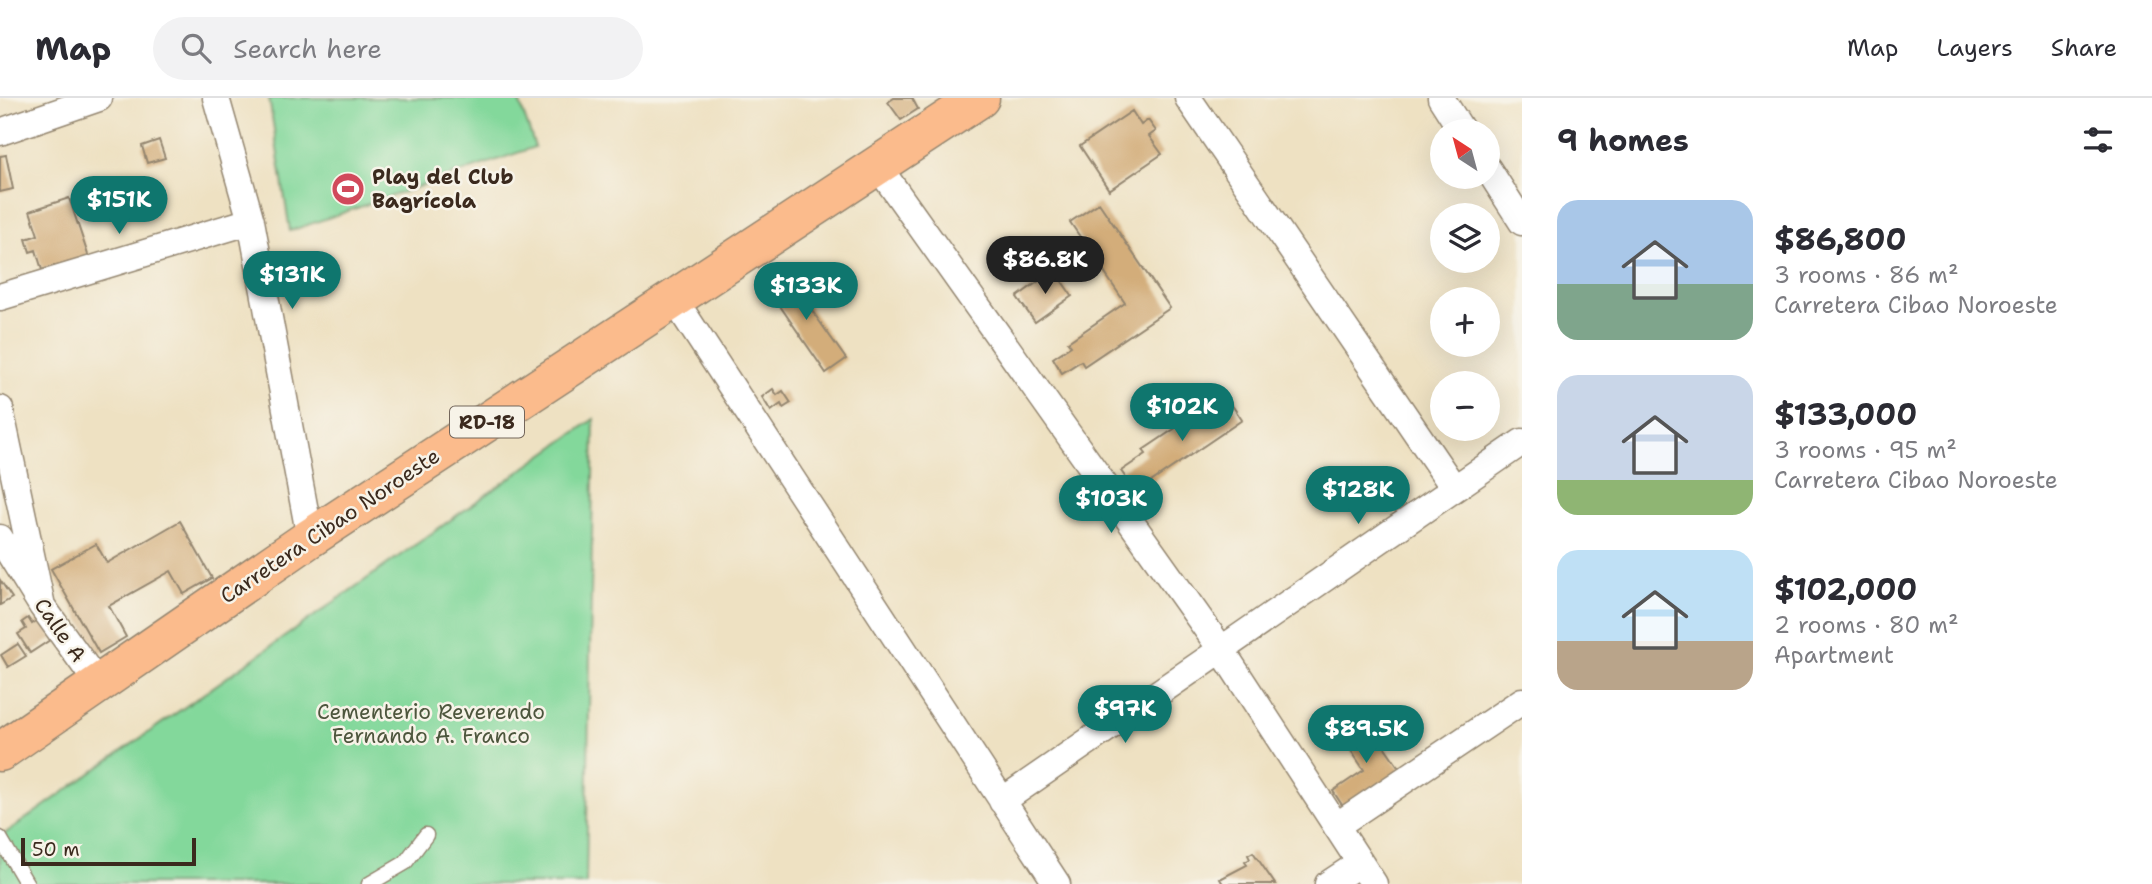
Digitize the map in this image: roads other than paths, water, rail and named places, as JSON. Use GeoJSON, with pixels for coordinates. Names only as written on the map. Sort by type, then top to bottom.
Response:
{"type":"FeatureCollection","features":[{"type":"Feature","properties":{"kind":"main road","name":"Carretera Cibao Noroeste"},"geometry":{"type":"LineString","coordinates":[[0,752],[310,538],[980,98]]}},
{"type":"Feature","properties":{"kind":"street"},"geometry":{"type":"LineString","coordinates":[[0,132],[99,98]]}},
{"type":"Feature","properties":{"kind":"street"},"geometry":{"type":"LineString","coordinates":[[216,98],[251,221],[310,538]]}},
{"type":"Feature","properties":{"kind":"street"},"geometry":{"type":"LineString","coordinates":[[1188,98],[1454,488]]}},
{"type":"Feature","properties":{"kind":"street"},"geometry":{"type":"LineString","coordinates":[[1441,98],[1454,119]]}},
{"type":"Feature","properties":{"kind":"street"},"geometry":{"type":"LineString","coordinates":[[877,165],[1221,649],[1367,874],[1328,884]]}},
{"type":"Feature","properties":{"kind":"street"},"geometry":{"type":"LineString","coordinates":[[1500,188],[1522,222]]}},
{"type":"Feature","properties":{"kind":"street"},"geometry":{"type":"LineString","coordinates":[[0,297],[251,221]]}},
{"type":"Feature","properties":{"kind":"street"},"geometry":{"type":"LineString","coordinates":[[674,299],[1056,884]]}},
{"type":"Feature","properties":{"kind":"street"},"geometry":{"type":"LineString","coordinates":[[0,409],[42,606]]}},
{"type":"Feature","properties":{"kind":"street"},"geometry":{"type":"LineString","coordinates":[[1002,802],[1522,442]]}},
{"type":"Feature","properties":{"kind":"street","name":"Calle A"},"geometry":{"type":"LineString","coordinates":[[0,538],[42,606],[99,685]]}},
{"type":"Feature","properties":{"kind":"street"},"geometry":{"type":"LineString","coordinates":[[1336,826],[1522,701]]}},
{"type":"Feature","properties":{"kind":"lane"},"geometry":{"type":"LineString","coordinates":[[369,884],[405,863],[426,835]]}},
{"type":"Feature","properties":{"kind":"lane"},"geometry":{"type":"LineString","coordinates":[[0,838],[27,884]]}},
{"type":"Feature","properties":{"kind":"place","name":"Play del Club Bagrícola"},"geometry":{"type":"Point","coordinates":[348,189]}},
{"type":"Feature","properties":{"kind":"park label","name":"Cementerio Reverendo Fernando A. Franco"},"geometry":{"type":"Point","coordinates":[431,724]}}]}
